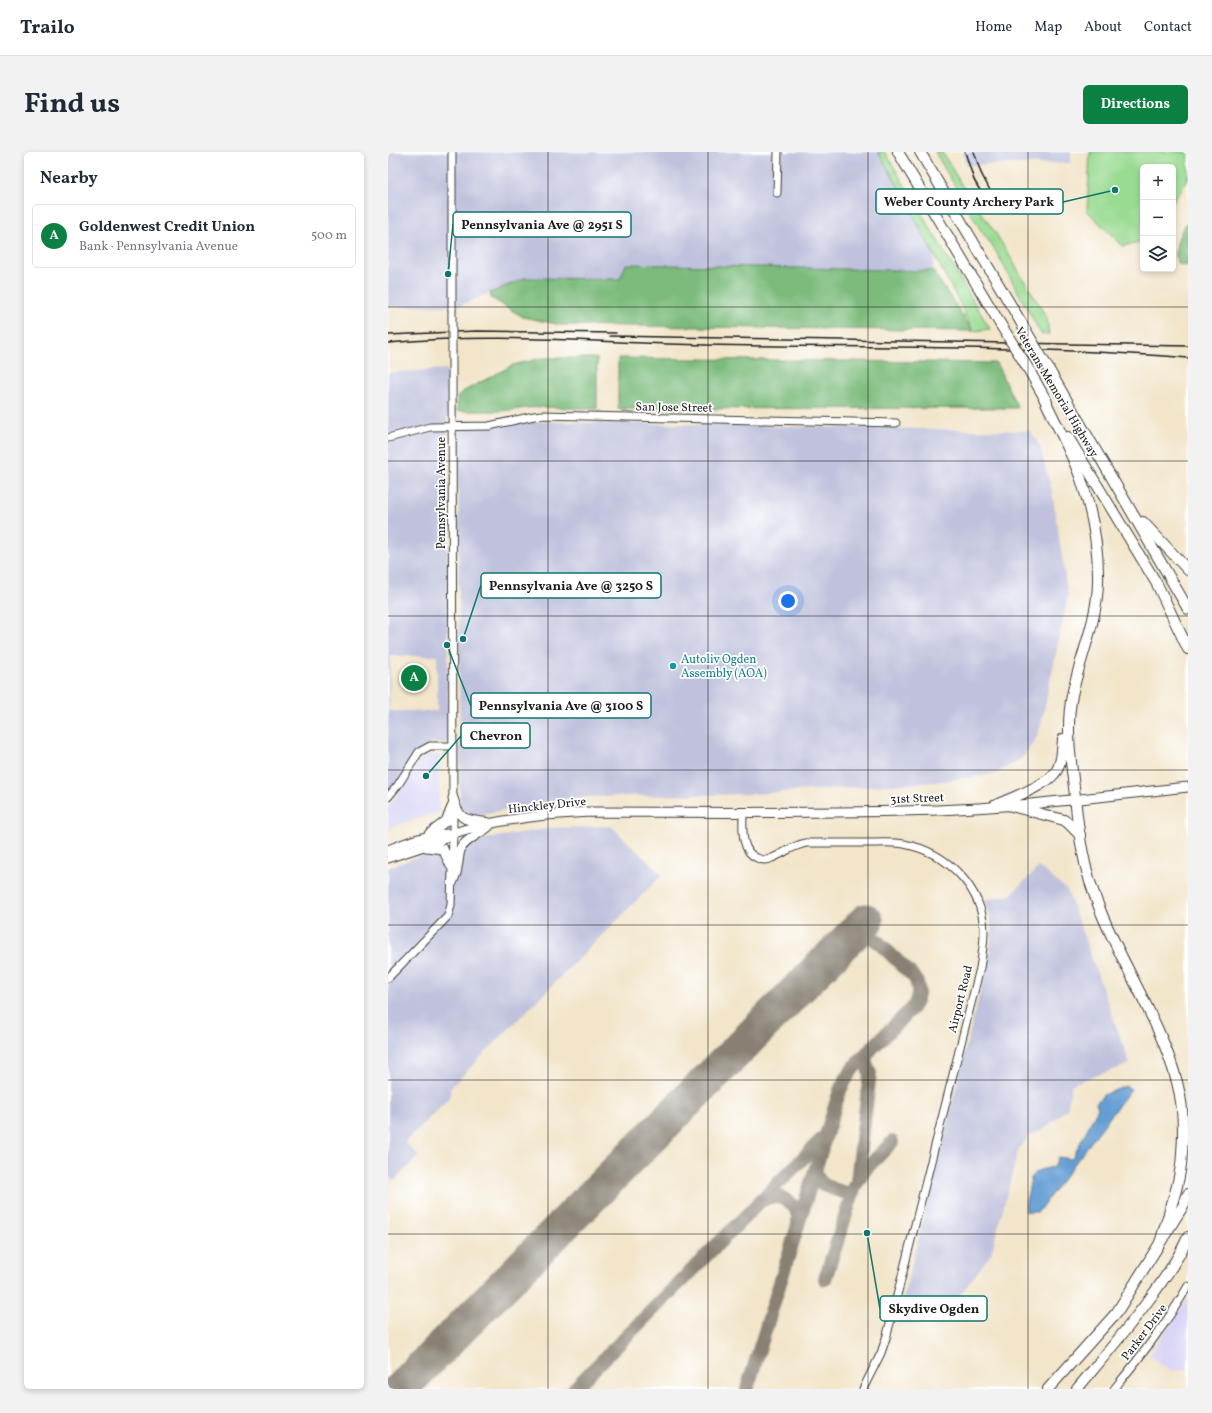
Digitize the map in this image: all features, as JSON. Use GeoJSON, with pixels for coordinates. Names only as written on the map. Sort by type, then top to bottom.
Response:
{"type":"FeatureCollection","features":[{"type":"Feature","properties":{"kind":"highway","name":"Veterans Memorial Highway"},"geometry":{"type":"LineString","coordinates":[[898,152],[1026,365],[1044,398],[1157,584],[1188,649]]}},
{"type":"Feature","properties":{"kind":"highway","name":"Veterans Memorial Highway"},"geometry":{"type":"LineString","coordinates":[[920,152],[1188,609]]}},
{"type":"Feature","properties":{"kind":"highway"},"geometry":{"type":"LineString","coordinates":[[1044,398],[1080,477],[1092,516],[1098,559],[1097,605],[1072,695],[1068,718],[1068,742],[1080,835],[1092,891],[1118,951],[1164,1044],[1178,1085],[1181,1107],[1182,1155],[1178,1177],[1160,1243]]}},
{"type":"Feature","properties":{"kind":"highway"},"geometry":{"type":"LineString","coordinates":[[1129,507],[1188,570]]}},
{"type":"Feature","properties":{"kind":"highway"},"geometry":{"type":"LineString","coordinates":[[994,806],[1037,787],[1054,774],[1061,758],[1066,708],[1072,695]]}},
{"type":"Feature","properties":{"kind":"highway"},"geometry":{"type":"LineString","coordinates":[[1008,805],[1064,820],[1080,835]]}},
{"type":"Feature","properties":{"kind":"highway"},"geometry":{"type":"LineString","coordinates":[[1048,1389],[1117,1312],[1183,1206],[1188,1194]]}},
{"type":"Feature","properties":{"kind":"highway"},"geometry":{"type":"LineString","coordinates":[[1077,1389],[1126,1331],[1163,1280],[1187,1241]]}},
{"type":"Feature","properties":{"kind":"main road","name":"31st Street"},"geometry":{"type":"LineString","coordinates":[[645,812],[866,812],[939,810],[1075,800],[1188,787]]}},
{"type":"Feature","properties":{"kind":"main road"},"geometry":{"type":"LineString","coordinates":[[453,802],[461,816],[468,820],[492,824]]}},
{"type":"Feature","properties":{"kind":"main road"},"geometry":{"type":"LineString","coordinates":[[426,836],[446,821],[453,802]]}},
{"type":"Feature","properties":{"kind":"main road","name":"Hinckley Drive"},"geometry":{"type":"LineString","coordinates":[[388,858],[423,847],[453,834],[492,824],[536,816],[645,812]]}},
{"type":"Feature","properties":{"kind":"main road"},"geometry":{"type":"LineString","coordinates":[[452,883],[457,869],[458,857],[462,848],[467,842],[492,824]]}},
{"type":"Feature","properties":{"kind":"main road","name":"Hinckley Drive"},"geometry":{"type":"LineString","coordinates":[[388,850],[426,836],[453,834]]}},
{"type":"Feature","properties":{"kind":"main road"},"geometry":{"type":"LineString","coordinates":[[423,847],[443,849],[452,866]]}},
{"type":"Feature","properties":{"kind":"street","name":"Pennsylvania Avenue"},"geometry":{"type":"LineString","coordinates":[[388,978],[448,916],[452,905],[452,152]]}},
{"type":"Feature","properties":{"kind":"street"},"geometry":{"type":"LineString","coordinates":[[777,193],[778,152]]}},
{"type":"Feature","properties":{"kind":"street","name":"San Jose Street"},"geometry":{"type":"LineString","coordinates":[[388,438],[430,427],[489,426],[542,415],[896,423]]}},
{"type":"Feature","properties":{"kind":"street"},"geometry":{"type":"LineString","coordinates":[[388,797],[398,785],[419,752],[430,746],[452,746]]}},
{"type":"Feature","properties":{"kind":"street","name":"Airport Road"},"geometry":{"type":"LineString","coordinates":[[743,812],[744,835],[747,849],[753,856],[761,860],[770,859],[795,845],[806,843],[902,843],[934,853],[953,866],[965,881],[976,896],[982,915],[984,932],[981,960],[900,1287],[881,1353],[864,1389]]}},
{"type":"Feature","properties":{"kind":"street","name":"Parker Drive"},"geometry":{"type":"LineString","coordinates":[[1114,1389],[1146,1349],[1176,1307],[1188,1286]]}},
{"type":"Feature","properties":{"kind":"shaded area"},"geometry":{"type":"Polygon","coordinates":[[[388,152],[881,152],[935,253],[933,271],[626,264],[620,279],[525,278],[459,306],[388,307],[388,152]]]}},
{"type":"Feature","properties":{"kind":"shaded area"},"geometry":{"type":"Polygon","coordinates":[[[962,152],[1071,152],[1071,163],[966,165],[962,152]]]}},
{"type":"Feature","properties":{"kind":"shaded area"},"geometry":{"type":"Polygon","coordinates":[[[447,369],[448,743],[431,743],[388,797],[388,373],[447,369]],[[390,656],[389,711],[437,711],[437,656],[390,656]]]}},
{"type":"Feature","properties":{"kind":"shaded area"},"geometry":{"type":"Polygon","coordinates":[[[458,420],[1031,431],[1040,447],[1052,491],[1068,596],[1040,729],[1034,742],[1021,759],[995,774],[936,782],[752,794],[577,797],[472,816],[460,809],[458,420]]]}},
{"type":"Feature","properties":{"kind":"shaded area"},"geometry":{"type":"Polygon","coordinates":[[[424,755],[439,755],[439,812],[388,828],[388,808],[424,755]]]}},
{"type":"Feature","properties":{"kind":"shaded area"},"geometry":{"type":"Polygon","coordinates":[[[611,826],[662,875],[450,1088],[451,1096],[405,1142],[419,1156],[394,1181],[388,1175],[388,868],[422,855],[489,838],[552,828],[611,826]]]}},
{"type":"Feature","properties":{"kind":"shaded area"},"geometry":{"type":"Polygon","coordinates":[[[1039,867],[1067,890],[1130,1064],[1072,1084],[1067,1109],[1047,1127],[1029,1136],[1019,1148],[991,1254],[939,1323],[897,1323],[990,952],[992,930],[990,917],[984,900],[1010,895],[1039,867]]]}},
{"type":"Feature","properties":{"kind":"shaded area"},"geometry":{"type":"Polygon","coordinates":[[[1188,1298],[1188,1369],[1171,1371],[1149,1355],[1188,1298]]]}},
{"type":"Feature","properties":{"kind":"green space"},"geometry":{"type":"Polygon","coordinates":[[[878,152],[885,152],[990,329],[973,331],[898,186],[878,152]]]}},
{"type":"Feature","properties":{"kind":"green space"},"geometry":{"type":"Polygon","coordinates":[[[935,152],[942,152],[964,189],[995,232],[1047,318],[1049,334],[1041,334],[994,248],[982,232],[935,152]]]}},
{"type":"Feature","properties":{"kind":"green space"},"geometry":{"type":"Polygon","coordinates":[[[1090,152],[1188,152],[1188,179],[1176,197],[1176,164],[1140,164],[1140,242],[1123,246],[1087,211],[1090,152]]]}},
{"type":"Feature","properties":{"kind":"green space"},"geometry":{"type":"Polygon","coordinates":[[[1188,221],[1188,265],[1183,266],[1177,263],[1176,257],[1179,236],[1188,221]]]}},
{"type":"Feature","properties":{"kind":"green space"},"geometry":{"type":"Polygon","coordinates":[[[626,264],[933,271],[973,331],[561,325],[523,317],[491,298],[490,293],[525,278],[620,279],[626,264]]]}},
{"type":"Feature","properties":{"kind":"green space"},"geometry":{"type":"Polygon","coordinates":[[[542,358],[597,358],[597,409],[537,407],[502,411],[457,411],[457,398],[462,392],[513,365],[542,358]]]}},
{"type":"Feature","properties":{"kind":"green space"},"geometry":{"type":"Polygon","coordinates":[[[618,358],[996,363],[1018,408],[618,409],[618,358]]]}},
{"type":"Feature","properties":{"kind":"water"},"geometry":{"type":"Polygon","coordinates":[[[1126,1086],[1131,1089],[1038,1212],[1026,1212],[1027,1198],[1034,1173],[1054,1167],[1058,1157],[1072,1159],[1098,1108],[1096,1103],[1103,1095],[1126,1086]]]}},
{"type":"Feature","properties":{"kind":"taxiway"},"geometry":{"type":"LineString","coordinates":[[747,1389],[840,1090],[858,1062],[912,1008],[918,993],[918,986],[915,978],[873,938],[856,936],[844,942]]}},
{"type":"Feature","properties":{"kind":"taxiway"},"geometry":{"type":"LineString","coordinates":[[857,1181],[870,1073],[865,1060],[868,1052]]}},
{"type":"Feature","properties":{"kind":"taxiway"},"geometry":{"type":"LineString","coordinates":[[574,1389],[824,1137]]}},
{"type":"Feature","properties":{"kind":"taxiway"},"geometry":{"type":"LineString","coordinates":[[825,1279],[855,1186],[865,1170],[892,1142]]}},
{"type":"Feature","properties":{"kind":"taxiway"},"geometry":{"type":"LineString","coordinates":[[816,1167],[816,1174],[822,1183],[833,1189],[851,1194]]}},
{"type":"Feature","properties":{"kind":"taxiway"},"geometry":{"type":"LineString","coordinates":[[761,1201],[775,1197],[787,1200],[796,1210],[798,1223]]}},
{"type":"Feature","properties":{"kind":"runway"},"geometry":{"type":"LineString","coordinates":[[400,1389],[866,921]]}},
{"type":"Feature","properties":{"kind":"railway"},"geometry":{"type":"LineString","coordinates":[[965,152],[974,180],[985,199]]}},
{"type":"Feature","properties":{"kind":"railway"},"geometry":{"type":"LineString","coordinates":[[974,152],[981,173],[993,196]]}},
{"type":"Feature","properties":{"kind":"railway"},"geometry":{"type":"LineString","coordinates":[[388,335],[476,331],[616,333]]}},
{"type":"Feature","properties":{"kind":"railway"},"geometry":{"type":"LineString","coordinates":[[610,336],[1188,346]]}},
{"type":"Feature","properties":{"kind":"railway"},"geometry":{"type":"LineString","coordinates":[[388,343],[467,338],[507,338],[706,345],[1007,349],[1188,358]]}},
{"type":"Feature","properties":{"kind":"place","name":"Weber County Archery Park"},"geometry":{"type":"Point","coordinates":[1115,190]}},
{"type":"Feature","properties":{"kind":"place","name":"Pennsylvania Ave @ 2951 S"},"geometry":{"type":"Point","coordinates":[448,274]}},
{"type":"Feature","properties":{"kind":"place","name":"Pennsylvania Ave @ 3250 S"},"geometry":{"type":"Point","coordinates":[463,639]}},
{"type":"Feature","properties":{"kind":"place","name":"Pennsylvania Ave @ 3100 S"},"geometry":{"type":"Point","coordinates":[447,645]}},
{"type":"Feature","properties":{"kind":"place","name":"Autoliv Ogden Assembly (AOA)"},"geometry":{"type":"Point","coordinates":[673,666]}},
{"type":"Feature","properties":{"kind":"place","name":"Goldenwest Credit Union"},"geometry":{"type":"Point","coordinates":[414,678]}},
{"type":"Feature","properties":{"kind":"place","name":"Chevron"},"geometry":{"type":"Point","coordinates":[426,776]}},
{"type":"Feature","properties":{"kind":"place","name":"Skydive Ogden"},"geometry":{"type":"Point","coordinates":[867,1233]}}]}
